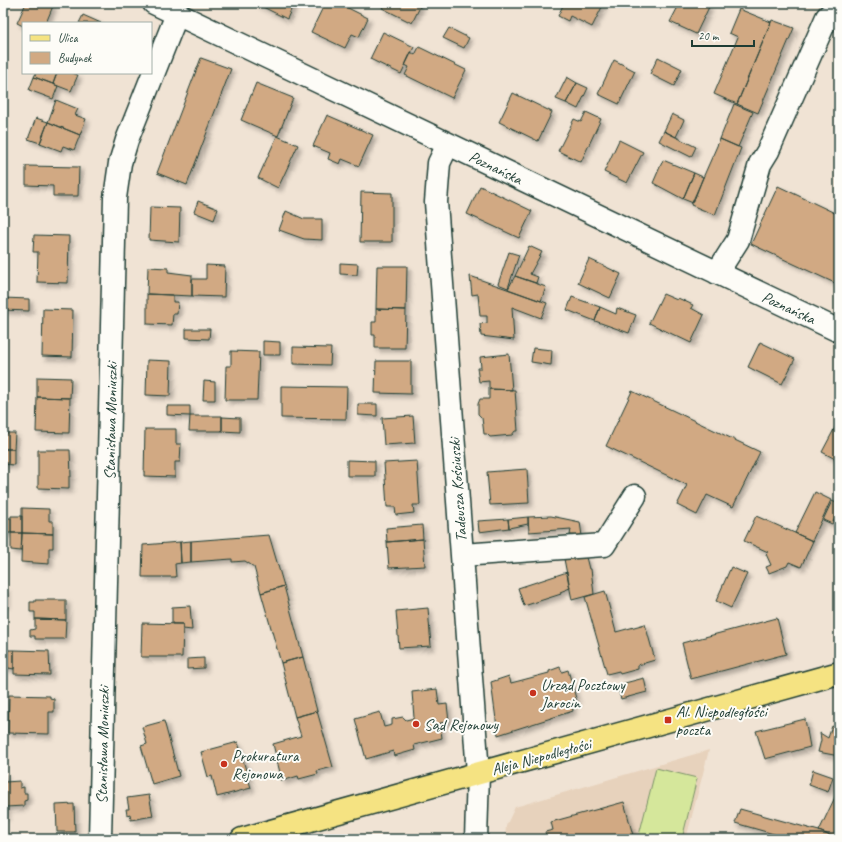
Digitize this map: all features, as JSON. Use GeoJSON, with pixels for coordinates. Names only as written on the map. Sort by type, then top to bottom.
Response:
{"type":"FeatureCollection","features":[{"type":"Feature","properties":{"kind":"main road","name":"Aleja Niepodległości"},"geometry":{"type":"LineString","coordinates":[[242,839],[839,673]]}},
{"type":"Feature","properties":{"kind":"street","name":"Poznańska"},"geometry":{"type":"LineString","coordinates":[[154,3],[839,331]]}},
{"type":"Feature","properties":{"kind":"street"},"geometry":{"type":"LineString","coordinates":[[718,273],[738,240],[760,164],[768,151],[827,17],[839,6]]}},
{"type":"Feature","properties":{"kind":"street","name":"Stanisława Moniuszki"},"geometry":{"type":"LineString","coordinates":[[100,839],[115,198],[120,163],[127,140],[177,14]]}},
{"type":"Feature","properties":{"kind":"street","name":"Tadeusza Kościuszki"},"geometry":{"type":"LineString","coordinates":[[448,144],[439,163],[436,202],[478,773],[476,839]]}},
{"type":"Feature","properties":{"kind":"street"},"geometry":{"type":"LineString","coordinates":[[462,555],[604,545],[635,496]]}},
{"type":"Feature","properties":{"kind":"shaded area"},"geometry":{"type":"Polygon","coordinates":[[[709,750],[686,839],[505,839],[506,826],[515,807],[709,750]]]}},
{"type":"Feature","properties":{"kind":"green space"},"geometry":{"type":"Polygon","coordinates":[[[656,768],[697,778],[682,839],[638,839],[656,768]]]}},
{"type":"Feature","properties":{"kind":"building"},"geometry":{"type":"Polygon","coordinates":[[[26,3],[46,3],[53,6],[46,22],[22,22],[22,26],[17,23],[26,3]]]}},
{"type":"Feature","properties":{"kind":"building"},"geometry":{"type":"Polygon","coordinates":[[[255,3],[294,3],[287,19],[255,3]]]}},
{"type":"Feature","properties":{"kind":"building"},"geometry":{"type":"Polygon","coordinates":[[[325,3],[338,3],[368,18],[359,37],[352,34],[345,48],[311,32],[325,3]]]}},
{"type":"Feature","properties":{"kind":"building"},"geometry":{"type":"Polygon","coordinates":[[[385,3],[418,3],[421,5],[412,23],[382,8],[385,3]]]}},
{"type":"Feature","properties":{"kind":"building"},"geometry":{"type":"Polygon","coordinates":[[[564,3],[604,3],[592,27],[570,16],[568,21],[558,16],[564,3]]]}},
{"type":"Feature","properties":{"kind":"building"},"geometry":{"type":"Polygon","coordinates":[[[680,3],[702,3],[709,7],[696,34],[670,22],[680,3]]]}},
{"type":"Feature","properties":{"kind":"building"},"geometry":{"type":"Polygon","coordinates":[[[739,9],[771,22],[737,104],[714,94],[738,37],[729,33],[739,9]]]}},
{"type":"Feature","properties":{"kind":"building"},"geometry":{"type":"Polygon","coordinates":[[[83,15],[99,22],[80,22],[83,15]]]}},
{"type":"Feature","properties":{"kind":"building"},"geometry":{"type":"Polygon","coordinates":[[[772,20],[794,28],[758,113],[737,104],[772,20]]]}},
{"type":"Feature","properties":{"kind":"building"},"geometry":{"type":"Polygon","coordinates":[[[449,28],[469,38],[464,48],[443,38],[449,28]]]}},
{"type":"Feature","properties":{"kind":"building"},"geometry":{"type":"Polygon","coordinates":[[[383,32],[414,47],[401,74],[370,59],[383,32]]]}},
{"type":"Feature","properties":{"kind":"building"},"geometry":{"type":"Polygon","coordinates":[[[419,47],[466,70],[452,98],[405,75],[409,67],[405,65],[411,52],[415,55],[419,47]]]}},
{"type":"Feature","properties":{"kind":"building"},"geometry":{"type":"Polygon","coordinates":[[[658,57],[682,69],[674,86],[650,74],[658,57]]]}},
{"type":"Feature","properties":{"kind":"building"},"geometry":{"type":"Polygon","coordinates":[[[201,58],[231,69],[187,185],[157,173],[201,58]]]}},
{"type":"Feature","properties":{"kind":"building"},"geometry":{"type":"Polygon","coordinates":[[[614,60],[635,71],[619,104],[598,94],[614,60]]]}},
{"type":"Feature","properties":{"kind":"building"},"geometry":{"type":"Polygon","coordinates":[[[36,74],[57,74],[53,84],[34,77],[36,74]]]}},
{"type":"Feature","properties":{"kind":"building"},"geometry":{"type":"Polygon","coordinates":[[[57,74],[78,75],[71,91],[53,84],[57,74]]]}},
{"type":"Feature","properties":{"kind":"building"},"geometry":{"type":"Polygon","coordinates":[[[34,77],[58,86],[53,99],[29,90],[34,77]]]}},
{"type":"Feature","properties":{"kind":"building"},"geometry":{"type":"Polygon","coordinates":[[[567,77],[577,83],[566,103],[556,99],[567,77]]]}},
{"type":"Feature","properties":{"kind":"building"},"geometry":{"type":"Polygon","coordinates":[[[256,83],[293,98],[278,136],[241,120],[256,83]]]}},
{"type":"Feature","properties":{"kind":"building"},"geometry":{"type":"Polygon","coordinates":[[[577,83],[588,88],[578,109],[566,103],[577,83]]]}},
{"type":"Feature","properties":{"kind":"building"},"geometry":{"type":"Polygon","coordinates":[[[513,93],[552,112],[538,141],[499,122],[513,93]]]}},
{"type":"Feature","properties":{"kind":"building"},"geometry":{"type":"Polygon","coordinates":[[[56,100],[78,109],[75,115],[86,119],[80,135],[48,122],[56,100]]]}},
{"type":"Feature","properties":{"kind":"building"},"geometry":{"type":"Polygon","coordinates":[[[734,104],[753,112],[738,147],[720,139],[734,104]]]}},
{"type":"Feature","properties":{"kind":"building"},"geometry":{"type":"Polygon","coordinates":[[[586,112],[601,119],[581,162],[558,151],[574,119],[581,122],[586,112]]]}},
{"type":"Feature","properties":{"kind":"building"},"geometry":{"type":"Polygon","coordinates":[[[672,114],[684,120],[676,137],[664,131],[672,114]]]}},
{"type":"Feature","properties":{"kind":"building"},"geometry":{"type":"Polygon","coordinates":[[[327,115],[373,135],[359,166],[342,159],[340,164],[328,159],[330,153],[313,146],[327,115]]]}},
{"type":"Feature","properties":{"kind":"building"},"geometry":{"type":"Polygon","coordinates":[[[36,118],[48,122],[40,143],[28,139],[36,118]]]}},
{"type":"Feature","properties":{"kind":"building"},"geometry":{"type":"Polygon","coordinates":[[[48,122],[80,135],[74,150],[63,146],[61,151],[40,143],[48,122]]]}},
{"type":"Feature","properties":{"kind":"building"},"geometry":{"type":"Polygon","coordinates":[[[664,131],[696,147],[691,157],[659,141],[664,131]]]}},
{"type":"Feature","properties":{"kind":"building"},"geometry":{"type":"Polygon","coordinates":[[[277,136],[298,145],[278,188],[258,178],[277,136]]]}},
{"type":"Feature","properties":{"kind":"building"},"geometry":{"type":"Polygon","coordinates":[[[720,139],[741,148],[715,215],[691,205],[720,139]]]}},
{"type":"Feature","properties":{"kind":"building"},"geometry":{"type":"Polygon","coordinates":[[[619,140],[643,152],[627,183],[604,172],[619,140]]]}},
{"type":"Feature","properties":{"kind":"building"},"geometry":{"type":"Polygon","coordinates":[[[663,160],[694,173],[683,199],[653,183],[663,160]]]}},
{"type":"Feature","properties":{"kind":"building"},"geometry":{"type":"Polygon","coordinates":[[[26,166],[79,167],[78,196],[53,196],[53,186],[26,185],[26,166]]]}},
{"type":"Feature","properties":{"kind":"building"},"geometry":{"type":"Polygon","coordinates":[[[694,173],[703,177],[693,203],[683,199],[694,173]]]}},
{"type":"Feature","properties":{"kind":"building"},"geometry":{"type":"Polygon","coordinates":[[[480,186],[532,211],[519,238],[467,214],[480,186]]]}},
{"type":"Feature","properties":{"kind":"building"},"geometry":{"type":"Polygon","coordinates":[[[778,186],[839,215],[839,285],[751,244],[778,186]]]}},
{"type":"Feature","properties":{"kind":"building"},"geometry":{"type":"Polygon","coordinates":[[[361,192],[392,193],[392,242],[360,242],[361,192]]]}},
{"type":"Feature","properties":{"kind":"building"},"geometry":{"type":"Polygon","coordinates":[[[198,201],[218,209],[214,220],[194,212],[198,201]]]}},
{"type":"Feature","properties":{"kind":"building"},"geometry":{"type":"Polygon","coordinates":[[[150,207],[180,208],[179,242],[149,240],[150,207]]]}},
{"type":"Feature","properties":{"kind":"building"},"geometry":{"type":"Polygon","coordinates":[[[286,211],[304,219],[322,219],[322,240],[304,239],[279,230],[286,211]]]}},
{"type":"Feature","properties":{"kind":"building"},"geometry":{"type":"Polygon","coordinates":[[[34,235],[69,236],[68,283],[37,282],[38,252],[33,252],[34,235]]]}},
{"type":"Feature","properties":{"kind":"building"},"geometry":{"type":"Polygon","coordinates":[[[529,246],[542,252],[530,274],[538,277],[536,283],[515,276],[529,246]]]}},
{"type":"Feature","properties":{"kind":"building"},"geometry":{"type":"Polygon","coordinates":[[[509,252],[519,255],[508,288],[498,284],[509,252]]]}},
{"type":"Feature","properties":{"kind":"building"},"geometry":{"type":"Polygon","coordinates":[[[589,259],[621,274],[610,298],[578,283],[589,259]]]}},
{"type":"Feature","properties":{"kind":"building"},"geometry":{"type":"Polygon","coordinates":[[[340,263],[358,264],[357,275],[340,274],[340,263]]]}},
{"type":"Feature","properties":{"kind":"building"},"geometry":{"type":"Polygon","coordinates":[[[206,265],[225,266],[224,297],[192,296],[192,279],[206,279],[206,265]]]}},
{"type":"Feature","properties":{"kind":"building"},"geometry":{"type":"Polygon","coordinates":[[[377,266],[407,266],[406,310],[376,309],[377,266]]]}},
{"type":"Feature","properties":{"kind":"building"},"geometry":{"type":"Polygon","coordinates":[[[148,267],[168,268],[168,272],[192,275],[192,296],[147,294],[148,267]]]}},
{"type":"Feature","properties":{"kind":"building"},"geometry":{"type":"Polygon","coordinates":[[[470,276],[547,303],[541,318],[512,307],[514,340],[481,336],[480,324],[487,323],[487,316],[480,316],[478,294],[472,295],[470,276]]]}},
{"type":"Feature","properties":{"kind":"building"},"geometry":{"type":"Polygon","coordinates":[[[515,276],[546,287],[541,301],[508,289],[515,276]]]}},
{"type":"Feature","properties":{"kind":"building"},"geometry":{"type":"Polygon","coordinates":[[[147,294],[173,295],[173,302],[178,302],[177,314],[173,314],[172,325],[147,324],[147,294]]]}},
{"type":"Feature","properties":{"kind":"building"},"geometry":{"type":"Polygon","coordinates":[[[663,294],[677,300],[678,298],[693,305],[691,308],[704,315],[691,343],[649,323],[663,294]]]}},
{"type":"Feature","properties":{"kind":"building"},"geometry":{"type":"Polygon","coordinates":[[[572,297],[600,307],[595,321],[567,310],[572,297]]]}},
{"type":"Feature","properties":{"kind":"building"},"geometry":{"type":"Polygon","coordinates":[[[3,298],[29,299],[29,311],[3,310],[3,298]]]}},
{"type":"Feature","properties":{"kind":"building"},"geometry":{"type":"Polygon","coordinates":[[[600,307],[616,314],[617,308],[636,315],[629,333],[595,321],[600,307]]]}},
{"type":"Feature","properties":{"kind":"building"},"geometry":{"type":"Polygon","coordinates":[[[43,309],[73,310],[72,357],[42,356],[43,309]]]}},
{"type":"Feature","properties":{"kind":"building"},"geometry":{"type":"Polygon","coordinates":[[[376,309],[406,310],[405,348],[375,348],[375,335],[372,335],[372,322],[376,322],[376,309]]]}},
{"type":"Feature","properties":{"kind":"building"},"geometry":{"type":"Polygon","coordinates":[[[186,329],[210,329],[209,339],[186,338],[186,329]]]}},
{"type":"Feature","properties":{"kind":"building"},"geometry":{"type":"Polygon","coordinates":[[[263,341],[280,342],[280,355],[263,355],[263,341]]]}},
{"type":"Feature","properties":{"kind":"building"},"geometry":{"type":"Polygon","coordinates":[[[760,342],[795,359],[782,384],[748,367],[760,342]]]}},
{"type":"Feature","properties":{"kind":"building"},"geometry":{"type":"Polygon","coordinates":[[[293,347],[331,348],[330,365],[293,364],[293,347]]]}},
{"type":"Feature","properties":{"kind":"building"},"geometry":{"type":"Polygon","coordinates":[[[533,348],[552,350],[551,365],[531,362],[533,348]]]}},
{"type":"Feature","properties":{"kind":"building"},"geometry":{"type":"Polygon","coordinates":[[[231,351],[259,352],[257,400],[225,400],[226,366],[231,366],[231,351]]]}},
{"type":"Feature","properties":{"kind":"building"},"geometry":{"type":"Polygon","coordinates":[[[509,354],[512,390],[489,389],[489,381],[479,382],[477,368],[481,368],[480,357],[509,354]]]}},
{"type":"Feature","properties":{"kind":"building"},"geometry":{"type":"Polygon","coordinates":[[[147,360],[171,361],[170,396],[146,395],[147,360]]]}},
{"type":"Feature","properties":{"kind":"building"},"geometry":{"type":"Polygon","coordinates":[[[376,361],[411,361],[411,394],[375,393],[376,361]]]}},
{"type":"Feature","properties":{"kind":"building"},"geometry":{"type":"Polygon","coordinates":[[[37,377],[71,378],[70,398],[37,397],[37,377]]]}},
{"type":"Feature","properties":{"kind":"building"},"geometry":{"type":"Polygon","coordinates":[[[204,381],[215,382],[215,400],[203,400],[204,381]]]}},
{"type":"Feature","properties":{"kind":"building"},"geometry":{"type":"Polygon","coordinates":[[[281,386],[347,387],[346,419],[281,418],[281,386]]]}},
{"type":"Feature","properties":{"kind":"building"},"geometry":{"type":"Polygon","coordinates":[[[489,389],[515,390],[518,431],[515,431],[512,435],[490,437],[487,434],[484,434],[482,418],[478,414],[478,404],[480,399],[489,399],[489,389]]]}},
{"type":"Feature","properties":{"kind":"building"},"geometry":{"type":"Polygon","coordinates":[[[632,391],[760,452],[733,507],[707,495],[697,515],[677,505],[687,485],[606,446],[632,391]]]}},
{"type":"Feature","properties":{"kind":"building"},"geometry":{"type":"Polygon","coordinates":[[[37,397],[70,398],[69,433],[36,432],[37,397]]]}},
{"type":"Feature","properties":{"kind":"building"},"geometry":{"type":"Polygon","coordinates":[[[358,404],[377,404],[377,416],[358,415],[358,404]]]}},
{"type":"Feature","properties":{"kind":"building"},"geometry":{"type":"Polygon","coordinates":[[[167,406],[190,406],[190,416],[167,415],[167,406]]]}},
{"type":"Feature","properties":{"kind":"building"},"geometry":{"type":"Polygon","coordinates":[[[190,416],[222,416],[222,431],[189,431],[190,416]]]}},
{"type":"Feature","properties":{"kind":"building"},"geometry":{"type":"Polygon","coordinates":[[[413,416],[415,443],[384,445],[382,418],[413,416]]]}},
{"type":"Feature","properties":{"kind":"building"},"geometry":{"type":"Polygon","coordinates":[[[222,417],[240,418],[240,432],[222,431],[222,417]]]}},
{"type":"Feature","properties":{"kind":"building"},"geometry":{"type":"Polygon","coordinates":[[[839,420],[839,461],[822,452],[839,420]]]}},
{"type":"Feature","properties":{"kind":"building"},"geometry":{"type":"Polygon","coordinates":[[[145,429],[176,429],[176,444],[181,444],[180,462],[175,462],[175,477],[144,476],[145,429]]]}},
{"type":"Feature","properties":{"kind":"building"},"geometry":{"type":"Polygon","coordinates":[[[3,433],[15,433],[14,449],[3,449],[3,433]]]}},
{"type":"Feature","properties":{"kind":"building"},"geometry":{"type":"Polygon","coordinates":[[[3,449],[14,449],[14,465],[3,464],[3,449]]]}},
{"type":"Feature","properties":{"kind":"building"},"geometry":{"type":"Polygon","coordinates":[[[38,450],[70,450],[71,477],[69,477],[69,489],[38,488],[38,450]]]}},
{"type":"Feature","properties":{"kind":"building"},"geometry":{"type":"Polygon","coordinates":[[[347,460],[375,461],[375,476],[347,476],[347,460]]]}},
{"type":"Feature","properties":{"kind":"building"},"geometry":{"type":"Polygon","coordinates":[[[417,461],[420,505],[413,505],[414,513],[396,515],[395,507],[387,507],[384,463],[417,461]]]}},
{"type":"Feature","properties":{"kind":"building"},"geometry":{"type":"Polygon","coordinates":[[[527,469],[529,503],[490,505],[487,472],[527,469]]]}},
{"type":"Feature","properties":{"kind":"building"},"geometry":{"type":"Polygon","coordinates":[[[815,492],[831,500],[812,541],[795,533],[815,492]]]}},
{"type":"Feature","properties":{"kind":"building"},"geometry":{"type":"Polygon","coordinates":[[[832,501],[839,504],[839,510],[832,524],[823,520],[832,501]]]}},
{"type":"Feature","properties":{"kind":"building"},"geometry":{"type":"Polygon","coordinates":[[[22,508],[49,509],[49,521],[53,521],[53,534],[22,533],[22,508]]]}},
{"type":"Feature","properties":{"kind":"building"},"geometry":{"type":"Polygon","coordinates":[[[11,516],[22,516],[22,533],[11,533],[11,516]]]}},
{"type":"Feature","properties":{"kind":"building"},"geometry":{"type":"Polygon","coordinates":[[[551,516],[580,522],[582,536],[570,535],[571,529],[529,532],[528,517],[551,516]]]}},
{"type":"Feature","properties":{"kind":"building"},"geometry":{"type":"Polygon","coordinates":[[[756,516],[813,541],[801,567],[789,562],[787,566],[769,573],[766,567],[771,565],[766,554],[768,552],[744,541],[756,516]]]}},
{"type":"Feature","properties":{"kind":"building"},"geometry":{"type":"Polygon","coordinates":[[[528,517],[528,524],[509,528],[508,519],[528,517]]]}},
{"type":"Feature","properties":{"kind":"building"},"geometry":{"type":"Polygon","coordinates":[[[3,518],[11,518],[11,533],[3,533],[3,518]]]}},
{"type":"Feature","properties":{"kind":"building"},"geometry":{"type":"Polygon","coordinates":[[[508,519],[509,528],[479,532],[478,521],[508,519]]]}},
{"type":"Feature","properties":{"kind":"building"},"geometry":{"type":"Polygon","coordinates":[[[422,525],[423,539],[387,542],[386,528],[422,525]]]}},
{"type":"Feature","properties":{"kind":"building"},"geometry":{"type":"Polygon","coordinates":[[[11,533],[22,533],[21,551],[11,550],[11,533]]]}},
{"type":"Feature","properties":{"kind":"building"},"geometry":{"type":"Polygon","coordinates":[[[22,533],[53,534],[53,548],[49,548],[49,564],[21,562],[22,533]]]}},
{"type":"Feature","properties":{"kind":"building"},"geometry":{"type":"Polygon","coordinates":[[[269,535],[284,586],[261,593],[254,567],[245,561],[232,562],[232,559],[191,562],[191,541],[269,535]]]}},
{"type":"Feature","properties":{"kind":"building"},"geometry":{"type":"Polygon","coordinates":[[[423,539],[425,566],[389,568],[387,542],[423,539]]]}},
{"type":"Feature","properties":{"kind":"building"},"geometry":{"type":"Polygon","coordinates":[[[191,541],[191,562],[181,563],[180,542],[191,541]]]}},
{"type":"Feature","properties":{"kind":"building"},"geometry":{"type":"Polygon","coordinates":[[[180,542],[181,563],[175,564],[176,577],[142,577],[143,545],[180,542]]]}},
{"type":"Feature","properties":{"kind":"building"},"geometry":{"type":"Polygon","coordinates":[[[586,557],[589,569],[591,569],[594,594],[572,600],[564,559],[586,557]]]}},
{"type":"Feature","properties":{"kind":"building"},"geometry":{"type":"Polygon","coordinates":[[[731,567],[747,574],[731,608],[716,601],[731,567]]]}},
{"type":"Feature","properties":{"kind":"building"},"geometry":{"type":"Polygon","coordinates":[[[567,572],[570,588],[560,592],[561,594],[524,606],[518,588],[567,572]]]}},
{"type":"Feature","properties":{"kind":"building"},"geometry":{"type":"Polygon","coordinates":[[[284,586],[303,657],[281,663],[261,593],[284,586]]]}},
{"type":"Feature","properties":{"kind":"building"},"geometry":{"type":"Polygon","coordinates":[[[3,589],[6,589],[6,604],[3,604],[3,589]]]}},
{"type":"Feature","properties":{"kind":"building"},"geometry":{"type":"Polygon","coordinates":[[[605,591],[616,632],[645,624],[655,660],[638,665],[638,669],[620,674],[619,671],[607,674],[585,597],[605,591]]]}},
{"type":"Feature","properties":{"kind":"building"},"geometry":{"type":"Polygon","coordinates":[[[35,600],[66,600],[66,620],[35,619],[35,612],[30,612],[30,602],[35,602],[35,600]]]}},
{"type":"Feature","properties":{"kind":"building"},"geometry":{"type":"Polygon","coordinates":[[[190,606],[192,630],[183,629],[183,624],[172,624],[172,607],[190,606]]]}},
{"type":"Feature","properties":{"kind":"building"},"geometry":{"type":"Polygon","coordinates":[[[428,608],[431,646],[399,648],[396,611],[428,608]]]}},
{"type":"Feature","properties":{"kind":"building"},"geometry":{"type":"Polygon","coordinates":[[[777,618],[786,654],[691,679],[682,643],[777,618]]]}},
{"type":"Feature","properties":{"kind":"building"},"geometry":{"type":"Polygon","coordinates":[[[35,619],[66,620],[65,639],[35,639],[35,636],[30,636],[30,630],[35,629],[35,619]]]}},
{"type":"Feature","properties":{"kind":"building"},"geometry":{"type":"Polygon","coordinates":[[[142,623],[183,624],[182,657],[141,657],[142,623]]]}},
{"type":"Feature","properties":{"kind":"building"},"geometry":{"type":"Polygon","coordinates":[[[3,650],[14,650],[14,669],[3,667],[3,650]]]}},
{"type":"Feature","properties":{"kind":"building"},"geometry":{"type":"Polygon","coordinates":[[[14,650],[49,651],[50,675],[14,674],[14,650]]]}},
{"type":"Feature","properties":{"kind":"building"},"geometry":{"type":"Polygon","coordinates":[[[303,657],[317,711],[295,717],[281,663],[303,657]]]}},
{"type":"Feature","properties":{"kind":"building"},"geometry":{"type":"Polygon","coordinates":[[[204,658],[204,668],[187,669],[187,659],[204,658]]]}},
{"type":"Feature","properties":{"kind":"building","name":"Urząd Pocztowy Jarocin"},"geometry":{"type":"Polygon","coordinates":[[[560,667],[562,672],[568,670],[577,702],[571,704],[573,711],[498,735],[491,682],[509,676],[511,683],[549,673],[549,671],[560,667]]]}},
{"type":"Feature","properties":{"kind":"building"},"geometry":{"type":"Polygon","coordinates":[[[644,678],[647,692],[621,699],[617,685],[644,678]]]}},
{"type":"Feature","properties":{"kind":"building","name":"Sąd Rejonowy"},"geometry":{"type":"Polygon","coordinates":[[[437,689],[439,705],[447,704],[449,722],[440,723],[442,738],[414,745],[415,750],[394,756],[393,751],[366,759],[355,719],[380,712],[384,727],[392,725],[392,719],[403,717],[406,720],[414,718],[412,692],[437,689]]]}},
{"type":"Feature","properties":{"kind":"building"},"geometry":{"type":"Polygon","coordinates":[[[9,695],[50,696],[50,698],[54,699],[54,712],[49,712],[49,734],[8,733],[9,695]]]}},
{"type":"Feature","properties":{"kind":"building"},"geometry":{"type":"Polygon","coordinates":[[[317,711],[333,767],[317,771],[318,774],[299,779],[298,776],[282,781],[273,744],[301,736],[295,717],[317,711]]]}},
{"type":"Feature","properties":{"kind":"building"},"geometry":{"type":"Polygon","coordinates":[[[805,719],[810,747],[765,759],[756,731],[805,719]]]}},
{"type":"Feature","properties":{"kind":"building"},"geometry":{"type":"Polygon","coordinates":[[[164,721],[179,776],[152,784],[141,746],[147,744],[142,727],[164,721]]]}},
{"type":"Feature","properties":{"kind":"building"},"geometry":{"type":"Polygon","coordinates":[[[832,726],[839,729],[839,756],[818,752],[821,740],[820,733],[828,738],[832,726]]]}},
{"type":"Feature","properties":{"kind":"building","name":"Prokuratura Rejonowa"},"geometry":{"type":"Polygon","coordinates":[[[238,742],[251,788],[217,797],[212,776],[208,777],[201,752],[238,742]]]}},
{"type":"Feature","properties":{"kind":"building"},"geometry":{"type":"Polygon","coordinates":[[[813,770],[833,777],[828,792],[809,785],[813,770]]]}},
{"type":"Feature","properties":{"kind":"building"},"geometry":{"type":"Polygon","coordinates":[[[3,774],[5,774],[5,782],[20,781],[20,788],[24,787],[24,793],[27,793],[27,800],[24,801],[24,806],[6,807],[6,816],[3,816],[3,774]]]}},
{"type":"Feature","properties":{"kind":"building"},"geometry":{"type":"Polygon","coordinates":[[[149,795],[153,816],[131,820],[130,814],[127,815],[126,809],[129,809],[127,798],[149,795]]]}},
{"type":"Feature","properties":{"kind":"building"},"geometry":{"type":"Polygon","coordinates":[[[836,795],[839,796],[839,839],[819,831],[836,795]]]}},
{"type":"Feature","properties":{"kind":"building"},"geometry":{"type":"Polygon","coordinates":[[[624,802],[634,839],[547,839],[545,832],[553,830],[551,822],[624,802]]]}},
{"type":"Feature","properties":{"kind":"building"},"geometry":{"type":"Polygon","coordinates":[[[74,804],[75,832],[57,832],[56,805],[74,804]]]}},
{"type":"Feature","properties":{"kind":"building"},"geometry":{"type":"Polygon","coordinates":[[[740,809],[819,831],[837,839],[791,839],[735,823],[740,809]]]}},
{"type":"Feature","properties":{"kind":"place","name":"Urząd Pocztowy Jarocin"},"geometry":{"type":"Point","coordinates":[533,693]}},
{"type":"Feature","properties":{"kind":"place","name":"Al. Niepodległości poczta"},"geometry":{"type":"Point","coordinates":[668,720]}},
{"type":"Feature","properties":{"kind":"place","name":"Sąd Rejonowy"},"geometry":{"type":"Point","coordinates":[416,724]}},
{"type":"Feature","properties":{"kind":"place","name":"Prokuratura Rejonowa"},"geometry":{"type":"Point","coordinates":[224,764]}}]}
